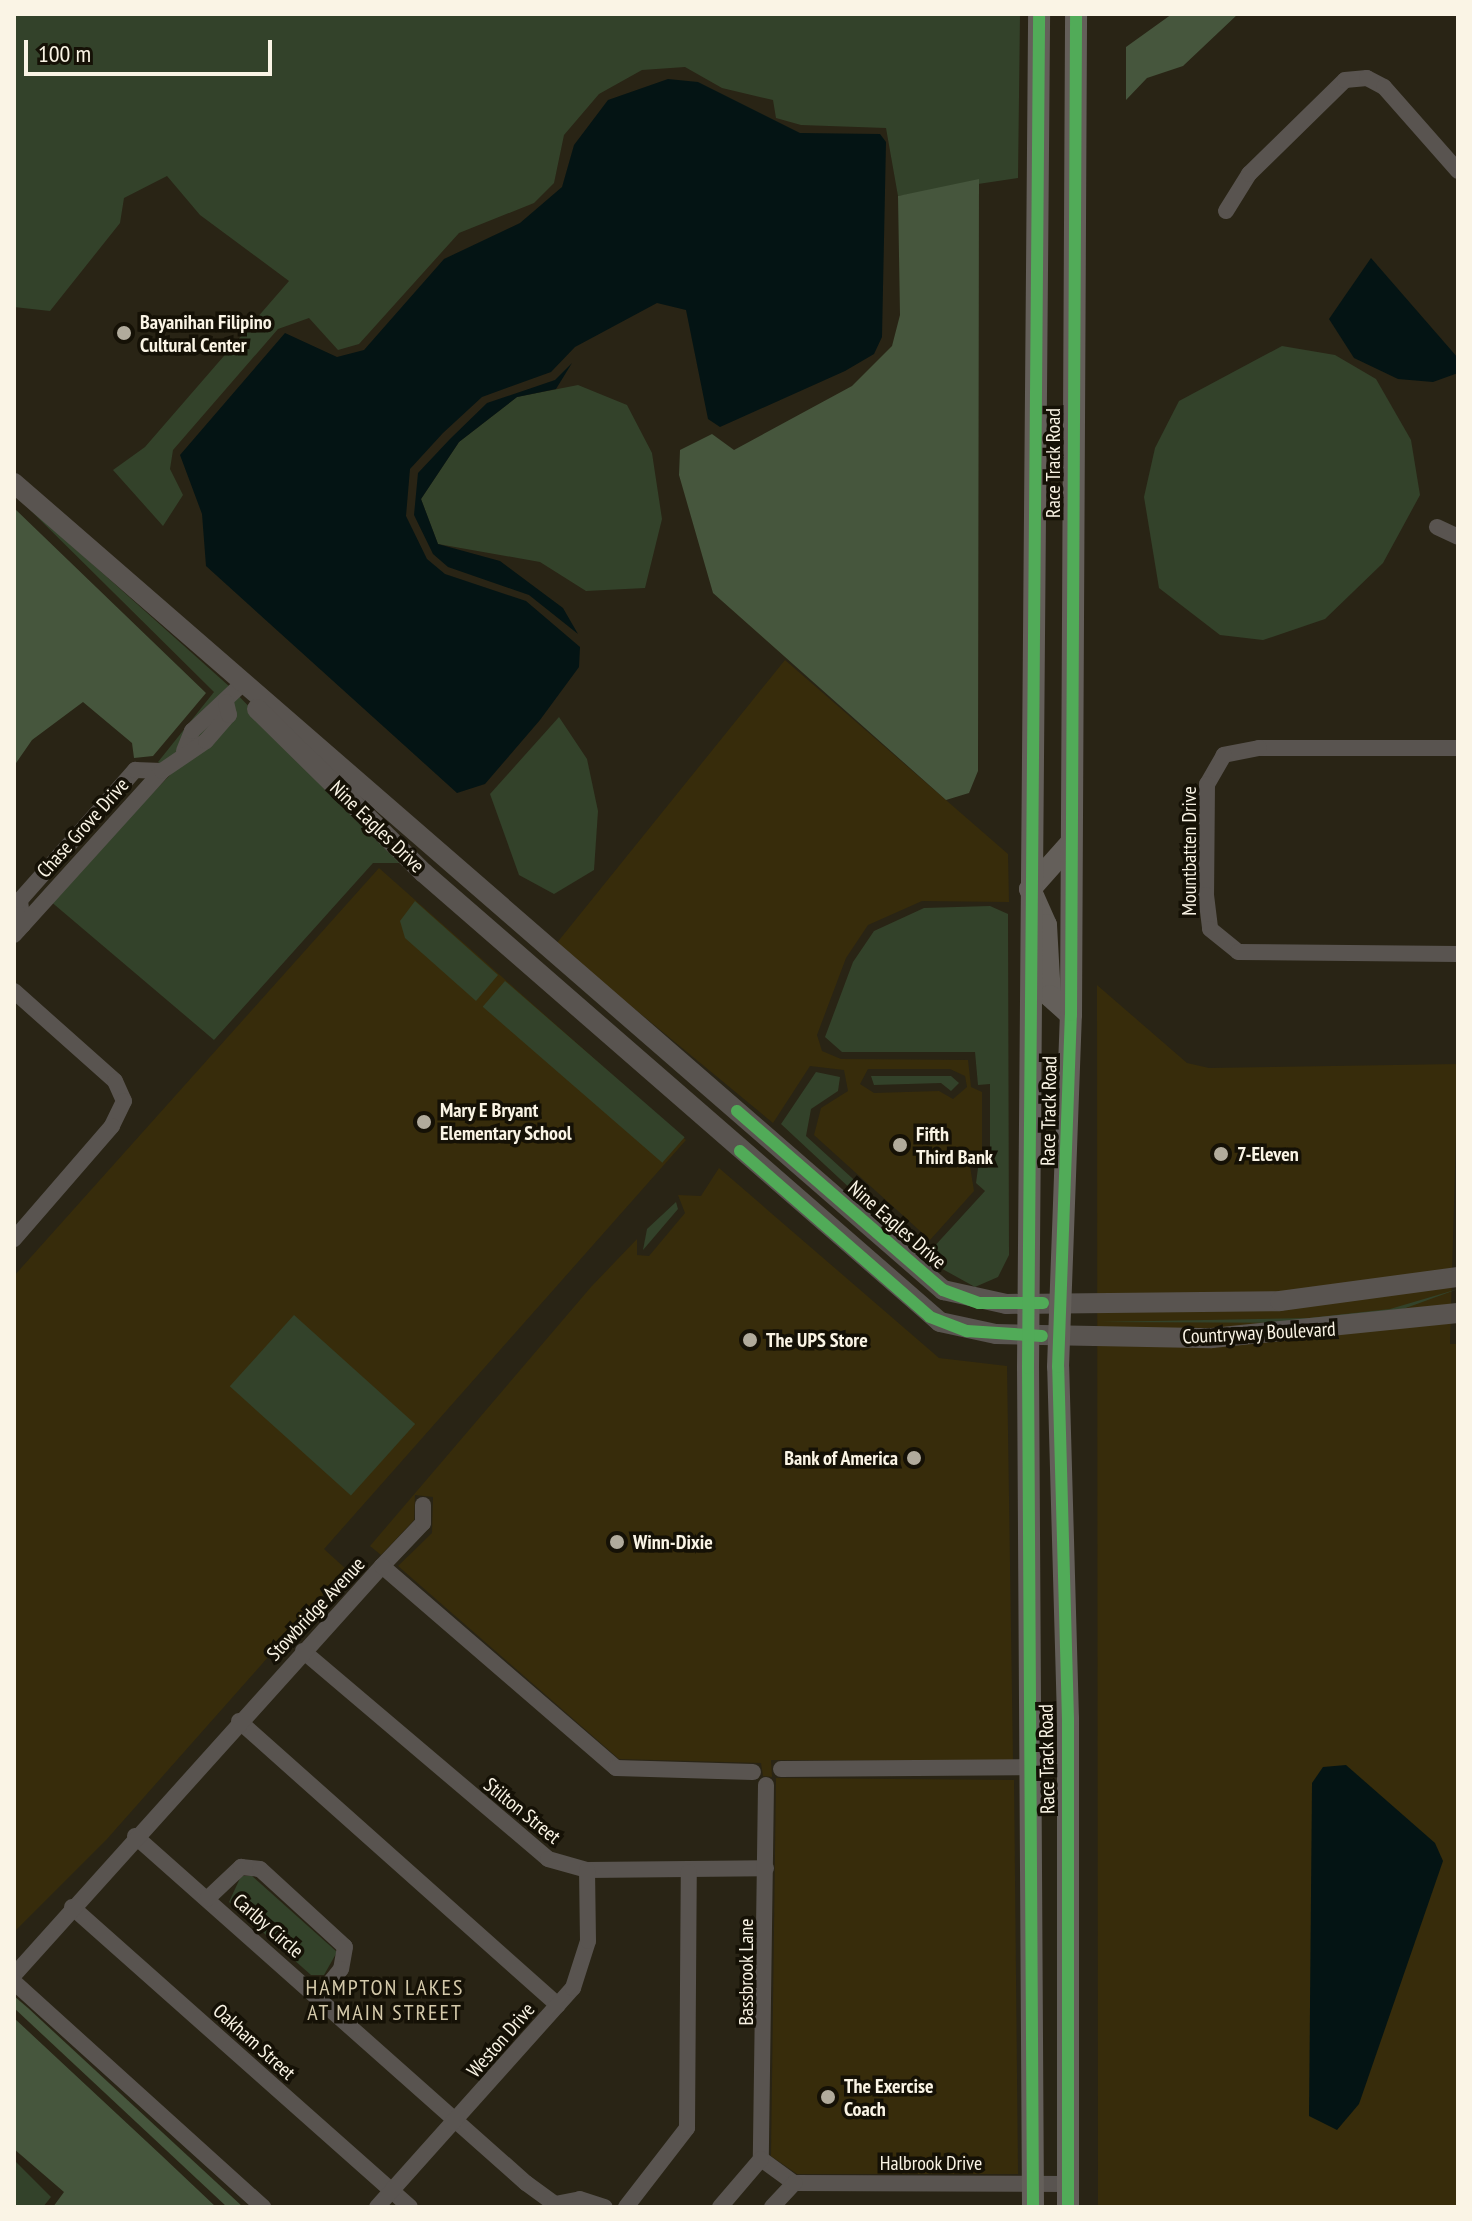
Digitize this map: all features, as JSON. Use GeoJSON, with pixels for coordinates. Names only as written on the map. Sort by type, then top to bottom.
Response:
{"type":"FeatureCollection","features":[{"type":"Feature","properties":{"kind":"main road"},"geometry":{"type":"LineString","coordinates":[[1039,16],[1076,15]]}},
{"type":"Feature","properties":{"kind":"main road","name":"Race Track Road"},"geometry":{"type":"LineString","coordinates":[[1068,2207],[1069,1767],[1058,1336],[1059,1303],[1067,1250],[1071,1015],[1076,15]]}},
{"type":"Feature","properties":{"kind":"main road","name":"Race Track Road"},"geometry":{"type":"LineString","coordinates":[[1033,2207],[1030,889],[1039,16]]}},
{"type":"Feature","properties":{"kind":"main road"},"geometry":{"type":"LineString","coordinates":[[1070,844],[1030,889],[1046,925],[1050,996],[1071,1015]]}},
{"type":"Feature","properties":{"kind":"street"},"geometry":{"type":"LineString","coordinates":[[1226,211],[1249,174],[1345,80],[1367,78],[1384,87],[1458,171]]}},
{"type":"Feature","properties":{"kind":"street","name":"Nine Eagles Drive"},"geometry":{"type":"LineString","coordinates":[[14,483],[241,685],[943,1290],[979,1303],[1059,1303]]}},
{"type":"Feature","properties":{"kind":"street"},"geometry":{"type":"LineString","coordinates":[[1437,527],[1458,537]]}},
{"type":"Feature","properties":{"kind":"street"},"geometry":{"type":"LineString","coordinates":[[18,930],[20,900],[135,770],[162,771],[229,715],[226,702],[241,685]]}},
{"type":"Feature","properties":{"kind":"street","name":"Nine Eagles Drive"},"geometry":{"type":"LineString","coordinates":[[241,685],[246,699],[424,873],[912,1304],[951,1327],[1058,1336]]}},
{"type":"Feature","properties":{"kind":"street","name":"Mountbatten Drive"},"geometry":{"type":"LineString","coordinates":[[1458,748],[1259,748],[1224,755],[1207,784],[1206,895],[1210,929],[1238,952],[1458,954]]}},
{"type":"Feature","properties":{"kind":"street"},"geometry":{"type":"LineString","coordinates":[[424,873],[441,855]]}},
{"type":"Feature","properties":{"kind":"street"},"geometry":{"type":"LineString","coordinates":[[14,991],[115,1081],[124,1101],[104,1136],[14,1239]]}},
{"type":"Feature","properties":{"kind":"street","name":"Countryway Boulevard"},"geometry":{"type":"LineString","coordinates":[[1059,1303],[1280,1301],[1458,1277]]}},
{"type":"Feature","properties":{"kind":"street"},"geometry":{"type":"LineString","coordinates":[[1391,1324],[1458,1300]]}},
{"type":"Feature","properties":{"kind":"street","name":"Countryway Boulevard"},"geometry":{"type":"LineString","coordinates":[[1058,1336],[1212,1338],[1391,1324],[1458,1313]]}},
{"type":"Feature","properties":{"kind":"street"},"geometry":{"type":"LineString","coordinates":[[382,1566],[423,1523],[423,1505]]}},
{"type":"Feature","properties":{"kind":"street","name":"Stowbridge Avenue"},"geometry":{"type":"LineString","coordinates":[[14,1975],[135,1836],[382,1566],[616,1768],[753,1772]]}},
{"type":"Feature","properties":{"kind":"street","name":"Stilton Street"},"geometry":{"type":"LineString","coordinates":[[303,1651],[525,1843],[587,1870],[689,1872],[766,1868]]}},
{"type":"Feature","properties":{"kind":"street"},"geometry":{"type":"LineString","coordinates":[[239,1721],[558,2005]]}},
{"type":"Feature","properties":{"kind":"street"},"geometry":{"type":"LineString","coordinates":[[781,1769],[1069,1767]]}},
{"type":"Feature","properties":{"kind":"street","name":"Bassbrook Lane"},"geometry":{"type":"LineString","coordinates":[[761,2159],[766,1785]]}},
{"type":"Feature","properties":{"kind":"street","name":"Carlby Circle"},"geometry":{"type":"LineString","coordinates":[[135,1836],[556,2206],[580,2199],[605,2207]]}},
{"type":"Feature","properties":{"kind":"street"},"geometry":{"type":"LineString","coordinates":[[207,1899],[241,1867],[260,1869],[345,1947],[341,1969],[319,1996]]}},
{"type":"Feature","properties":{"kind":"street","name":"Weston Drive"},"geometry":{"type":"LineString","coordinates":[[377,2207],[558,2005],[585,1965],[587,1870]]}},
{"type":"Feature","properties":{"kind":"street"},"geometry":{"type":"LineString","coordinates":[[626,2207],[687,2128],[689,1872]]}},
{"type":"Feature","properties":{"kind":"street","name":"Oakham Street"},"geometry":{"type":"LineString","coordinates":[[72,1907],[410,2207]]}},
{"type":"Feature","properties":{"kind":"street"},"geometry":{"type":"LineString","coordinates":[[14,1982],[263,2207]]}},
{"type":"Feature","properties":{"kind":"street"},"geometry":{"type":"LineString","coordinates":[[720,2207],[761,2159],[794,2183],[772,2207]]}},
{"type":"Feature","properties":{"kind":"street","name":"Halbrook Drive"},"geometry":{"type":"LineString","coordinates":[[794,2183],[1068,2184]]}},
{"type":"Feature","properties":{"kind":"shaded area"},"geometry":{"type":"Polygon","coordinates":[[[668,79],[698,82],[800,133],[880,134],[886,142],[882,337],[874,354],[845,371],[720,427],[708,419],[686,310],[657,303],[575,347],[551,372],[482,397],[443,433],[410,469],[406,516],[427,559],[445,574],[526,601],[580,647],[579,667],[540,720],[485,784],[457,793],[206,566],[202,514],[180,455],[285,333],[337,357],[364,350],[444,259],[520,223],[562,187],[574,145],[608,100],[668,79]]]}},
{"type":"Feature","properties":{"kind":"shaded area"},"geometry":{"type":"Polygon","coordinates":[[[1371,258],[1458,358],[1458,373],[1433,382],[1398,379],[1354,358],[1329,319],[1371,258]]]}},
{"type":"Feature","properties":{"kind":"shaded area"},"geometry":{"type":"Polygon","coordinates":[[[572,363],[556,389],[517,397],[459,442],[421,499],[438,544],[500,561],[563,608],[578,634],[529,595],[448,567],[433,554],[414,515],[418,473],[487,403],[555,380],[572,363]]]}},
{"type":"Feature","properties":{"kind":"shaded area"},"geometry":{"type":"Polygon","coordinates":[[[785,660],[1008,854],[1009,902],[922,901],[868,925],[846,958],[817,1035],[822,1051],[841,1059],[968,1060],[971,1087],[982,1092],[982,1160],[970,1166],[974,1191],[930,1240],[814,1135],[821,1108],[848,1091],[844,1070],[810,1066],[773,1123],[556,944],[785,660]],[[868,1069],[860,1084],[874,1093],[939,1091],[953,1099],[967,1087],[965,1076],[950,1069],[868,1069]]]}},
{"type":"Feature","properties":{"kind":"shaded area"},"geometry":{"type":"Polygon","coordinates":[[[379,868],[686,1140],[324,1549],[346,1569],[107,1839],[14,1932],[14,1276],[379,868]]]}},
{"type":"Feature","properties":{"kind":"shaded area"},"geometry":{"type":"Polygon","coordinates":[[[1097,985],[1187,1063],[1209,1068],[1458,1064],[1450,1344],[1458,1344],[1458,2207],[1098,2207],[1097,985]]]}},
{"type":"Feature","properties":{"kind":"shaded area"},"geometry":{"type":"Polygon","coordinates":[[[719,1168],[939,1358],[1007,1366],[1013,1761],[771,1760],[772,1777],[763,1776],[761,1763],[619,1759],[398,1566],[432,1533],[433,1497],[415,1495],[414,1520],[381,1555],[370,1546],[591,1287],[637,1239],[637,1255],[649,1256],[685,1213],[678,1195],[701,1196],[719,1168]]]}},
{"type":"Feature","properties":{"kind":"shaded area"},"geometry":{"type":"Polygon","coordinates":[[[1346,1765],[1435,1843],[1443,1861],[1359,2104],[1337,2130],[1309,2116],[1312,1783],[1323,1767],[1346,1765]]]}},
{"type":"Feature","properties":{"kind":"shaded area"},"geometry":{"type":"Polygon","coordinates":[[[776,1778],[1014,1780],[1018,2174],[797,2174],[771,2156],[776,1778]]]}},
{"type":"Feature","properties":{"kind":"green space"},"geometry":{"type":"Polygon","coordinates":[[[14,14],[1020,14],[1018,178],[898,196],[886,128],[801,125],[776,118],[773,100],[722,88],[685,67],[642,70],[599,94],[564,135],[554,183],[534,203],[459,233],[359,344],[338,350],[309,318],[278,329],[173,450],[170,469],[183,495],[163,526],[113,470],[145,447],[289,281],[200,215],[167,176],[124,198],[120,223],[50,311],[14,307],[14,14]]]}},
{"type":"Feature","properties":{"kind":"green space"},"geometry":{"type":"Polygon","coordinates":[[[1172,14],[1238,14],[1183,66],[1147,78],[1126,100],[1126,47],[1172,14]]]}},
{"type":"Feature","properties":{"kind":"green space"},"geometry":{"type":"Polygon","coordinates":[[[979,179],[978,771],[969,793],[946,800],[713,593],[679,475],[680,450],[712,434],[734,450],[852,386],[892,346],[900,315],[898,196],[979,179]]]}},
{"type":"Feature","properties":{"kind":"green space"},"geometry":{"type":"Polygon","coordinates":[[[1282,346],[1335,355],[1376,379],[1411,440],[1420,495],[1383,563],[1325,619],[1263,640],[1220,635],[1159,588],[1144,497],[1155,448],[1179,401],[1282,346]]]}},
{"type":"Feature","properties":{"kind":"green space"},"geometry":{"type":"Polygon","coordinates":[[[578,385],[627,405],[652,453],[662,519],[645,588],[586,591],[540,562],[438,544],[421,499],[459,442],[517,397],[578,385]]]}},
{"type":"Feature","properties":{"kind":"green space"},"geometry":{"type":"Polygon","coordinates":[[[14,494],[230,687],[401,863],[373,863],[214,1040],[49,900],[172,773],[158,762],[214,692],[14,494]]]}},
{"type":"Feature","properties":{"kind":"green space"},"geometry":{"type":"Polygon","coordinates":[[[14,508],[206,693],[153,756],[134,758],[132,743],[83,702],[32,740],[14,766],[14,508]]]}},
{"type":"Feature","properties":{"kind":"green space"},"geometry":{"type":"Polygon","coordinates":[[[559,717],[587,759],[598,811],[594,870],[554,894],[519,875],[490,794],[559,717]]]}},
{"type":"Feature","properties":{"kind":"green space"},"geometry":{"type":"Polygon","coordinates":[[[415,901],[498,975],[476,1001],[405,938],[400,921],[415,901]]]}},
{"type":"Feature","properties":{"kind":"green space"},"geometry":{"type":"Polygon","coordinates":[[[990,906],[1008,914],[1009,1255],[998,1277],[975,1287],[928,1261],[781,1124],[816,1072],[840,1077],[838,1091],[811,1109],[806,1136],[931,1250],[985,1191],[976,1183],[978,1168],[990,1167],[990,1084],[978,1085],[975,1052],[842,1052],[825,1037],[853,962],[874,931],[924,908],[990,906]]]}},
{"type":"Feature","properties":{"kind":"green space"},"geometry":{"type":"Polygon","coordinates":[[[505,981],[685,1137],[662,1163],[483,1007],[505,981]]]}},
{"type":"Feature","properties":{"kind":"green space"},"geometry":{"type":"Polygon","coordinates":[[[871,1076],[951,1076],[959,1083],[951,1091],[941,1083],[874,1085],[871,1076]]]}},
{"type":"Feature","properties":{"kind":"green space"},"geometry":{"type":"Polygon","coordinates":[[[676,1202],[678,1209],[643,1250],[647,1229],[676,1202]]]}},
{"type":"Feature","properties":{"kind":"green space"},"geometry":{"type":"Polygon","coordinates":[[[1458,1289],[1392,1313],[1298,1323],[1098,1322],[1309,1318],[1390,1309],[1458,1289]]]}},
{"type":"Feature","properties":{"kind":"green space"},"geometry":{"type":"Polygon","coordinates":[[[294,1315],[415,1424],[351,1495],[230,1386],[294,1315]]]}},
{"type":"Feature","properties":{"kind":"green space"},"geometry":{"type":"Polygon","coordinates":[[[241,1876],[252,1876],[337,1952],[324,1975],[311,1975],[229,1902],[241,1876]]]}},
{"type":"Feature","properties":{"kind":"green space"},"geometry":{"type":"Polygon","coordinates":[[[14,1996],[243,2207],[227,2207],[14,2008],[14,1996]]]}},
{"type":"Feature","properties":{"kind":"green space"},"geometry":{"type":"Polygon","coordinates":[[[14,2018],[216,2207],[53,2207],[64,2192],[14,2149],[14,2018]]]}},
{"type":"Feature","properties":{"kind":"green space"},"geometry":{"type":"Polygon","coordinates":[[[14,2160],[51,2197],[43,2207],[14,2207],[14,2160]]]}},
{"type":"Feature","properties":{"kind":"cycle path"},"geometry":{"type":"LineString","coordinates":[[1033,2207],[1028,1368],[1039,14]]}},
{"type":"Feature","properties":{"kind":"cycle path"},"geometry":{"type":"LineString","coordinates":[[1068,2207],[1068,1719],[1058,1367],[1071,1015],[1076,14]]}},
{"type":"Feature","properties":{"kind":"cycle path"},"geometry":{"type":"LineString","coordinates":[[737,1111],[943,1290],[979,1303],[1043,1303]]}},
{"type":"Feature","properties":{"kind":"cycle path"},"geometry":{"type":"LineString","coordinates":[[740,1151],[930,1317],[967,1331],[1042,1336]]}},
{"type":"Feature","properties":{"kind":"place","name":"Bayanihan Filipino Cultural Center"},"geometry":{"type":"Point","coordinates":[124,333]}},
{"type":"Feature","properties":{"kind":"place","name":"Mary E Bryant Elementary School"},"geometry":{"type":"Point","coordinates":[424,1122]}},
{"type":"Feature","properties":{"kind":"place","name":"Fifth Third Bank"},"geometry":{"type":"Point","coordinates":[900,1145]}},
{"type":"Feature","properties":{"kind":"place","name":"7-Eleven"},"geometry":{"type":"Point","coordinates":[1221,1154]}},
{"type":"Feature","properties":{"kind":"place","name":"The UPS Store"},"geometry":{"type":"Point","coordinates":[750,1340]}},
{"type":"Feature","properties":{"kind":"place","name":"Bank of America"},"geometry":{"type":"Point","coordinates":[914,1458]}},
{"type":"Feature","properties":{"kind":"place","name":"Winn-Dixie"},"geometry":{"type":"Point","coordinates":[617,1542]}},
{"type":"Feature","properties":{"kind":"place","name":"The Exercise Coach"},"geometry":{"type":"Point","coordinates":[828,2097]}},
{"type":"Feature","properties":{"kind":"district","name":"HAMPTON LAKES AT MAIN STREET"},"geometry":{"type":"Point","coordinates":[385,2000]}}]}
